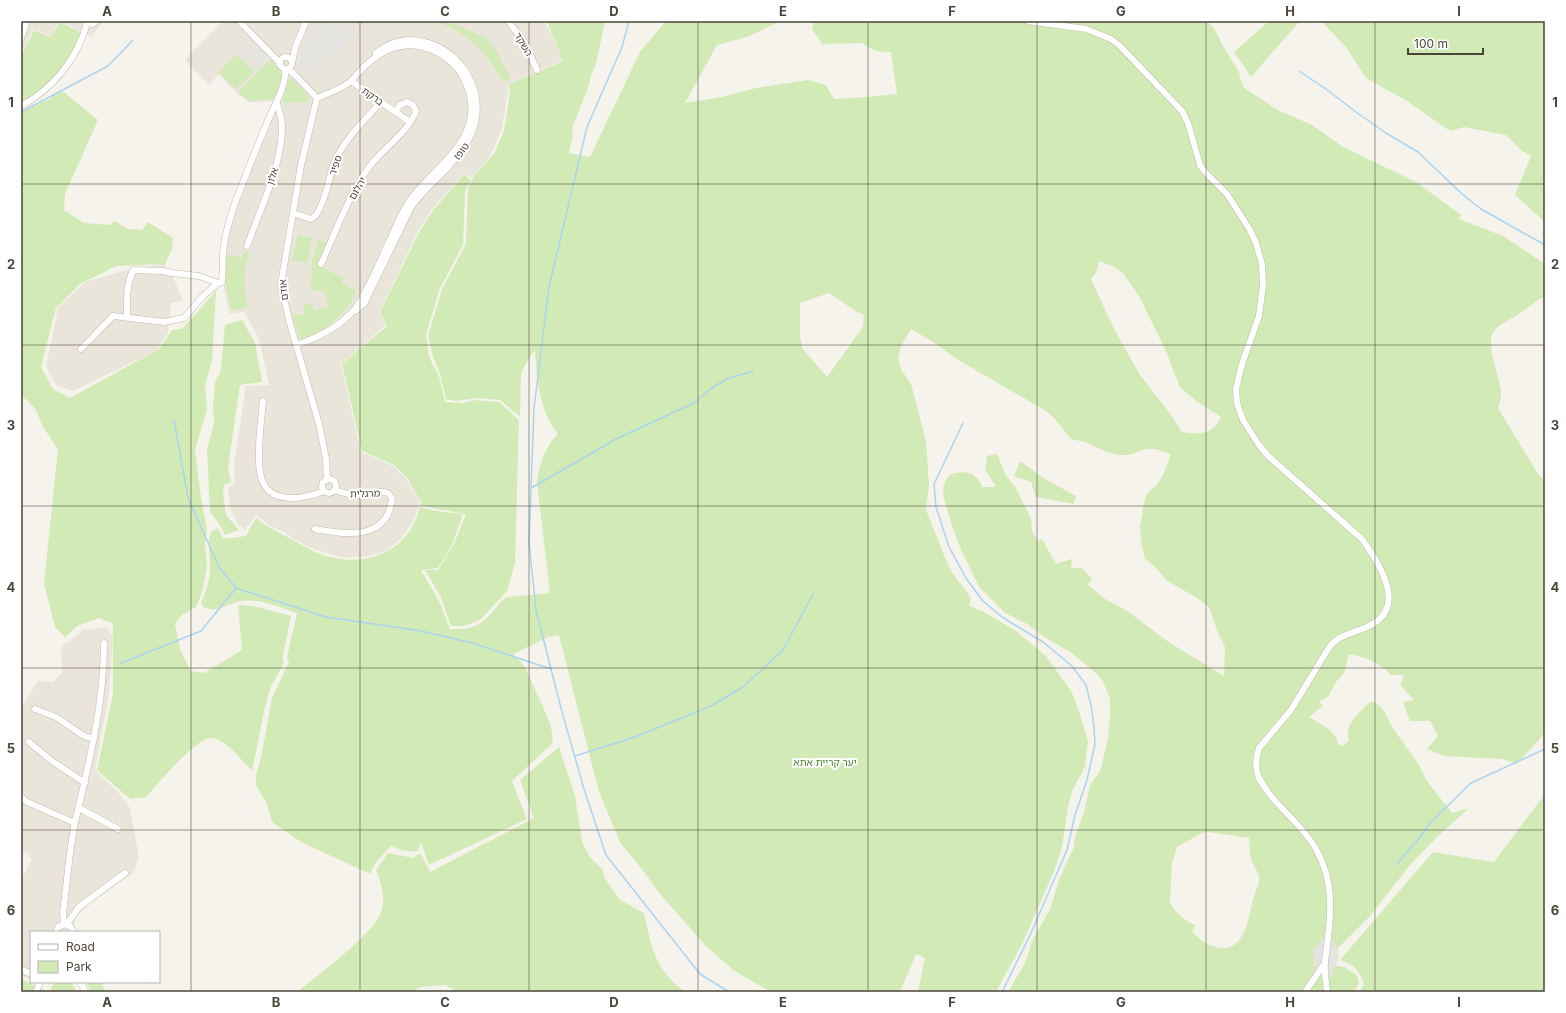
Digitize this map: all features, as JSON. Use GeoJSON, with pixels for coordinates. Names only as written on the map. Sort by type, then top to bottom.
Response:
{"type":"FeatureCollection","features":[{"type":"Feature","properties":{"kind":"street"},"geometry":{"type":"LineString","coordinates":[[21,38],[27,21]]}},
{"type":"Feature","properties":{"kind":"street"},"geometry":{"type":"LineString","coordinates":[[21,106],[40,94],[58,76],[83,38],[86,22],[92,24],[97,21]]}},
{"type":"Feature","properties":{"kind":"street"},"geometry":{"type":"LineString","coordinates":[[239,21],[272,55],[287,66],[317,98]]}},
{"type":"Feature","properties":{"kind":"street"},"geometry":{"type":"LineString","coordinates":[[287,66],[306,21]]}},
{"type":"Feature","properties":{"kind":"street","name":"השקד"},"geometry":{"type":"LineString","coordinates":[[508,21],[525,43],[537,70]]}},
{"type":"Feature","properties":{"kind":"street"},"geometry":{"type":"LineString","coordinates":[[1028,21],[1033,23],[1053,24],[1086,29],[1111,39],[1141,67],[1182,111],[1188,124],[1200,165],[1227,194],[1250,230],[1256,243],[1262,264],[1263,285],[1259,316],[1242,364],[1236,389],[1237,403],[1243,420],[1268,456],[1362,539],[1374,556],[1389,592],[1389,606],[1384,615],[1375,624],[1334,640],[1324,654],[1292,710],[1259,748],[1257,755],[1256,767],[1258,777],[1272,797],[1310,837],[1318,851],[1328,878],[1331,892],[1331,910],[1325,963],[1327,992]]}},
{"type":"Feature","properties":{"kind":"street","name":"טופז"},"geometry":{"type":"LineString","coordinates":[[296,345],[317,337],[350,315],[365,292],[407,204],[460,145],[468,129],[471,113],[470,98],[465,81],[456,67],[446,57],[423,47],[400,46],[385,51],[369,62],[348,84],[317,98]]}},
{"type":"Feature","properties":{"kind":"street"},"geometry":{"type":"LineString","coordinates":[[287,66],[280,61],[291,54],[295,48]]}},
{"type":"Feature","properties":{"kind":"street"},"geometry":{"type":"LineString","coordinates":[[81,349],[113,316],[164,322],[184,318],[202,297],[218,283],[222,282],[224,247],[230,218],[265,128],[278,102],[278,97],[286,76],[287,66],[290,59],[272,55]]}},
{"type":"Feature","properties":{"kind":"street","name":"ברקת"},"geometry":{"type":"LineString","coordinates":[[351,81],[396,112]]}},
{"type":"Feature","properties":{"kind":"street","name":"אודם"},"geometry":{"type":"LineString","coordinates":[[317,98],[305,145],[281,284],[284,302],[319,421],[326,459],[327,480]]}},
{"type":"Feature","properties":{"kind":"street","name":"אלון"},"geometry":{"type":"LineString","coordinates":[[247,246],[276,166],[282,128],[282,118],[278,102]]}},
{"type":"Feature","properties":{"kind":"street","name":"ספיר"},"geometry":{"type":"LineString","coordinates":[[293,213],[311,219],[315,217],[322,205],[341,149],[381,102]]}},
{"type":"Feature","properties":{"kind":"street"},"geometry":{"type":"LineString","coordinates":[[407,102],[413,105],[416,111],[410,122],[396,112],[403,103],[407,102]]}},
{"type":"Feature","properties":{"kind":"street","name":"יהלום"},"geometry":{"type":"LineString","coordinates":[[321,264],[360,180],[379,155],[410,122]]}},
{"type":"Feature","properties":{"kind":"street"},"geometry":{"type":"LineString","coordinates":[[127,317],[126,295],[128,280],[133,270],[163,271],[172,274],[199,276],[218,283]]}},
{"type":"Feature","properties":{"kind":"street"},"geometry":{"type":"LineString","coordinates":[[263,401],[259,461],[263,484],[273,493],[289,499],[305,498],[324,491],[329,493],[335,490],[336,486],[334,482],[327,480],[322,484],[324,491]]}},
{"type":"Feature","properties":{"kind":"street","name":"מרגלית"},"geometry":{"type":"LineString","coordinates":[[314,529],[349,534],[368,531],[382,522],[390,510],[392,498],[388,493],[378,492],[360,495],[346,494],[335,490]]}},
{"type":"Feature","properties":{"kind":"street"},"geometry":{"type":"LineString","coordinates":[[65,924],[63,913],[75,823],[80,808],[94,739],[104,668],[104,643]]}},
{"type":"Feature","properties":{"kind":"street"},"geometry":{"type":"LineString","coordinates":[[35,708],[56,717],[84,736],[94,739]]}},
{"type":"Feature","properties":{"kind":"street"},"geometry":{"type":"LineString","coordinates":[[29,742],[52,761],[85,783]]}},
{"type":"Feature","properties":{"kind":"street"},"geometry":{"type":"LineString","coordinates":[[21,797],[27,802],[75,823]]}},
{"type":"Feature","properties":{"kind":"street"},"geometry":{"type":"LineString","coordinates":[[21,807],[27,802]]}},
{"type":"Feature","properties":{"kind":"street"},"geometry":{"type":"LineString","coordinates":[[80,808],[118,829]]}},
{"type":"Feature","properties":{"kind":"street"},"geometry":{"type":"LineString","coordinates":[[56,931],[58,926],[65,924],[79,907],[125,873]]}},
{"type":"Feature","properties":{"kind":"street"},"geometry":{"type":"LineString","coordinates":[[65,924],[71,927],[73,931]]}},
{"type":"Feature","properties":{"kind":"street"},"geometry":{"type":"LineString","coordinates":[[1305,992],[1325,963]]}},
{"type":"Feature","properties":{"kind":"street"},"geometry":{"type":"LineString","coordinates":[[21,969],[30,974]]}},
{"type":"Feature","properties":{"kind":"street"},"geometry":{"type":"LineString","coordinates":[[81,983],[86,992]]}},
{"type":"Feature","properties":{"kind":"shaded area"},"geometry":{"type":"Polygon","coordinates":[[[21,21],[59,21],[50,36],[33,29],[21,54],[21,21]]]}},
{"type":"Feature","properties":{"kind":"shaded area"},"geometry":{"type":"Polygon","coordinates":[[[61,21],[104,21],[91,37],[61,21]]]}},
{"type":"Feature","properties":{"kind":"shaded area"},"geometry":{"type":"Polygon","coordinates":[[[223,21],[544,21],[563,60],[507,85],[508,91],[502,129],[490,157],[471,178],[464,174],[433,208],[420,228],[379,312],[386,325],[341,364],[361,452],[393,466],[406,479],[420,502],[413,522],[401,538],[387,551],[368,556],[345,558],[316,550],[293,539],[284,532],[270,526],[256,515],[245,530],[237,523],[230,508],[228,488],[235,483],[234,463],[246,386],[269,385],[259,339],[244,312],[230,314],[228,308],[224,288],[224,243],[274,101],[250,103],[236,93],[219,74],[209,85],[185,60],[223,21]]]}},
{"type":"Feature","properties":{"kind":"shaded area"},"geometry":{"type":"Polygon","coordinates":[[[313,21],[332,21],[358,33],[310,74],[296,68],[313,21]]]}},
{"type":"Feature","properties":{"kind":"shaded area"},"geometry":{"type":"Polygon","coordinates":[[[252,41],[268,57],[259,66],[243,50],[252,41]]]}},
{"type":"Feature","properties":{"kind":"shaded area"},"geometry":{"type":"Polygon","coordinates":[[[164,263],[174,279],[183,301],[171,303],[168,333],[156,351],[73,391],[56,385],[46,366],[58,308],[85,282],[120,272],[164,263]]]}},
{"type":"Feature","properties":{"kind":"shaded area"},"geometry":{"type":"Polygon","coordinates":[[[106,627],[113,636],[109,694],[95,770],[117,791],[130,808],[139,858],[133,873],[91,903],[77,916],[70,931],[30,931],[30,980],[21,975],[21,879],[32,860],[27,852],[21,854],[21,708],[38,681],[53,682],[62,673],[61,647],[83,630],[106,627]]]}},
{"type":"Feature","properties":{"kind":"shaded area"},"geometry":{"type":"Polygon","coordinates":[[[1326,935],[1335,943],[1339,957],[1331,978],[1315,973],[1313,950],[1326,935]]]}},
{"type":"Feature","properties":{"kind":"green space"},"geometry":{"type":"Polygon","coordinates":[[[434,21],[447,21],[487,39],[497,52],[511,79],[502,81],[489,60],[474,44],[457,31],[434,21]]]}},
{"type":"Feature","properties":{"kind":"green space","name":"יער קריית אתא"},"geometry":{"type":"Polygon","coordinates":[[[547,21],[605,21],[596,64],[572,128],[573,136],[569,153],[590,157],[640,52],[666,21],[781,21],[747,37],[717,45],[685,103],[722,97],[756,88],[808,80],[826,85],[834,99],[897,94],[891,52],[883,52],[869,48],[863,43],[822,44],[812,29],[814,21],[1207,21],[1214,28],[1239,72],[1244,88],[1278,110],[1312,125],[1343,147],[1416,182],[1461,215],[1459,219],[1503,236],[1545,264],[1545,296],[1497,328],[1491,339],[1491,346],[1501,389],[1501,398],[1498,408],[1538,474],[1545,482],[1545,733],[1517,764],[1502,759],[1444,756],[1427,749],[1438,736],[1430,721],[1410,721],[1403,702],[1414,700],[1400,685],[1404,675],[1390,675],[1378,664],[1359,656],[1349,655],[1345,672],[1336,682],[1328,697],[1319,701],[1323,706],[1309,717],[1331,731],[1337,739],[1338,744],[1342,746],[1349,741],[1348,729],[1358,714],[1371,701],[1380,706],[1392,727],[1419,765],[1426,780],[1452,813],[1469,808],[1437,837],[1410,865],[1370,916],[1332,954],[1329,965],[1344,967],[1357,975],[1359,982],[1354,992],[1008,992],[1025,963],[1033,939],[1050,909],[1060,877],[1074,847],[1075,837],[1085,809],[1089,789],[1092,782],[1100,772],[1108,739],[1110,699],[1103,681],[1096,673],[1070,652],[1043,636],[1027,624],[1005,613],[979,587],[952,526],[944,498],[943,489],[945,482],[950,475],[964,472],[972,474],[979,480],[982,487],[996,486],[985,470],[987,456],[997,454],[1005,474],[1015,487],[1031,518],[1032,531],[1038,541],[1042,539],[1056,564],[1072,559],[1071,568],[1082,568],[1092,579],[1088,585],[1105,599],[1126,610],[1167,641],[1224,676],[1225,647],[1218,633],[1209,607],[1197,598],[1166,580],[1145,558],[1140,527],[1144,503],[1147,493],[1156,486],[1162,476],[1171,454],[1156,449],[1146,449],[1129,455],[1119,455],[1107,452],[1085,442],[1071,439],[1055,419],[1046,411],[955,358],[933,342],[911,329],[901,346],[898,358],[901,369],[911,384],[926,441],[929,485],[926,510],[946,560],[951,571],[971,598],[969,606],[982,611],[1013,629],[1047,657],[1071,691],[1088,741],[1085,767],[1072,791],[1062,847],[1055,869],[1022,944],[996,992],[918,992],[925,958],[916,954],[900,992],[771,992],[733,970],[706,946],[659,893],[642,869],[621,844],[599,792],[559,635],[548,637],[513,654],[525,667],[543,707],[551,726],[553,743],[512,781],[527,819],[429,865],[421,842],[417,852],[401,850],[391,846],[376,862],[370,874],[301,842],[272,822],[267,804],[256,785],[256,775],[261,758],[272,698],[289,662],[287,657],[297,613],[270,604],[248,600],[237,602],[218,609],[208,609],[203,607],[201,602],[209,576],[209,544],[211,532],[218,528],[223,539],[246,536],[256,518],[267,526],[317,553],[334,558],[350,560],[366,559],[394,547],[405,537],[414,523],[420,507],[436,511],[463,514],[451,547],[438,568],[421,570],[439,601],[450,629],[470,628],[479,624],[484,621],[501,601],[507,597],[550,593],[537,483],[539,470],[546,450],[558,434],[549,420],[542,401],[537,375],[535,349],[521,375],[520,417],[500,400],[478,398],[456,401],[446,399],[428,336],[442,289],[466,244],[468,189],[473,177],[494,154],[504,131],[510,92],[508,85],[563,61],[547,21]],[[1099,261],[1096,273],[1091,279],[1114,329],[1140,375],[1171,415],[1182,432],[1200,433],[1210,430],[1218,423],[1221,417],[1197,402],[1180,387],[1165,349],[1139,296],[1122,272],[1099,261]],[[829,293],[800,303],[800,336],[802,348],[827,377],[863,327],[864,315],[829,293]],[[1208,832],[1202,833],[1177,847],[1172,863],[1170,903],[1181,916],[1196,925],[1192,931],[1196,936],[1214,947],[1228,948],[1239,940],[1245,931],[1259,876],[1251,859],[1249,838],[1208,832]]]}},
{"type":"Feature","properties":{"kind":"green space"},"geometry":{"type":"Polygon","coordinates":[[[1269,21],[1300,21],[1251,77],[1234,52],[1269,21]]]}},
{"type":"Feature","properties":{"kind":"green space"},"geometry":{"type":"Polygon","coordinates":[[[1321,21],[1545,21],[1545,222],[1515,195],[1531,156],[1521,150],[1506,135],[1464,127],[1450,131],[1407,101],[1366,78],[1346,47],[1321,21]]]}},
{"type":"Feature","properties":{"kind":"green space"},"geometry":{"type":"Polygon","coordinates":[[[60,22],[82,33],[71,54],[57,73],[41,89],[21,102],[21,56],[34,30],[50,37],[60,22]]]}},
{"type":"Feature","properties":{"kind":"green space"},"geometry":{"type":"Polygon","coordinates":[[[236,54],[254,71],[236,89],[219,73],[236,54]]]}},
{"type":"Feature","properties":{"kind":"green space"},"geometry":{"type":"Polygon","coordinates":[[[271,59],[282,76],[274,99],[249,101],[238,91],[271,59]]]}},
{"type":"Feature","properties":{"kind":"green space"},"geometry":{"type":"Polygon","coordinates":[[[289,78],[293,80],[308,96],[309,102],[283,103],[289,78]]]}},
{"type":"Feature","properties":{"kind":"green space"},"geometry":{"type":"Polygon","coordinates":[[[61,90],[98,120],[65,194],[64,210],[84,223],[109,225],[115,221],[128,229],[142,230],[148,222],[173,238],[172,249],[165,264],[116,266],[80,284],[56,308],[41,367],[53,389],[70,398],[159,349],[172,330],[182,329],[216,291],[212,361],[205,385],[207,409],[195,450],[207,530],[205,545],[207,566],[202,593],[196,607],[182,615],[175,624],[180,649],[191,671],[204,673],[242,650],[238,605],[253,606],[291,616],[283,656],[283,665],[271,686],[265,707],[252,771],[223,742],[212,738],[205,740],[187,753],[146,797],[130,799],[97,770],[113,694],[113,624],[99,618],[77,626],[65,637],[55,627],[44,584],[58,449],[43,427],[36,410],[27,400],[21,397],[21,111],[48,100],[61,90]]]}},
{"type":"Feature","properties":{"kind":"green space"},"geometry":{"type":"Polygon","coordinates":[[[464,175],[471,180],[465,191],[463,245],[440,288],[426,335],[429,357],[439,376],[445,402],[464,403],[475,400],[499,402],[519,420],[515,563],[507,591],[481,619],[465,626],[451,626],[441,597],[425,570],[438,570],[454,544],[466,514],[420,505],[421,502],[407,478],[394,465],[362,451],[342,364],[387,326],[380,312],[421,229],[434,209],[464,175]]]}},
{"type":"Feature","properties":{"kind":"green space"},"geometry":{"type":"Polygon","coordinates":[[[298,235],[312,238],[307,263],[292,260],[298,235]]]}},
{"type":"Feature","properties":{"kind":"green space"},"geometry":{"type":"Polygon","coordinates":[[[319,239],[327,244],[319,266],[343,278],[342,283],[357,291],[341,315],[319,332],[301,340],[292,315],[304,315],[304,305],[312,303],[314,311],[329,306],[324,291],[311,290],[312,262],[319,239]]]}},
{"type":"Feature","properties":{"kind":"green space"},"geometry":{"type":"Polygon","coordinates":[[[245,250],[249,253],[245,273],[247,308],[231,310],[225,281],[227,254],[241,258],[245,250]]]}},
{"type":"Feature","properties":{"kind":"green space"},"geometry":{"type":"Polygon","coordinates":[[[242,320],[255,343],[262,382],[240,385],[228,468],[231,482],[224,485],[223,494],[226,515],[239,530],[225,535],[220,525],[210,512],[207,450],[214,423],[213,406],[215,382],[221,370],[225,325],[242,320]]]}},
{"type":"Feature","properties":{"kind":"green space"},"geometry":{"type":"Polygon","coordinates":[[[1020,461],[1043,478],[1076,496],[1074,504],[1036,497],[1031,482],[1014,476],[1020,461]]]}},
{"type":"Feature","properties":{"kind":"green space"},"geometry":{"type":"Polygon","coordinates":[[[559,747],[575,796],[582,842],[590,857],[603,870],[604,877],[620,900],[644,913],[649,937],[656,957],[667,975],[685,992],[458,992],[445,985],[421,987],[410,992],[297,992],[346,953],[370,929],[378,918],[382,909],[383,893],[376,870],[388,853],[413,858],[420,853],[430,872],[534,818],[520,780],[559,747]]]}},
{"type":"Feature","properties":{"kind":"green space"},"geometry":{"type":"Polygon","coordinates":[[[1545,794],[1545,992],[1360,992],[1364,984],[1360,974],[1353,966],[1340,960],[1433,852],[1494,862],[1545,794]]]}},
{"type":"Feature","properties":{"kind":"green space"},"geometry":{"type":"Polygon","coordinates":[[[21,979],[48,992],[21,992],[21,979]]]}},
{"type":"Feature","properties":{"kind":"green space"},"geometry":{"type":"Polygon","coordinates":[[[54,983],[72,983],[77,992],[50,992],[54,983]]]}},
{"type":"Feature","properties":{"kind":"green space"},"geometry":{"type":"Polygon","coordinates":[[[86,983],[102,983],[106,992],[91,992],[86,983]]]}},
{"type":"Feature","properties":{"kind":"waterway"},"geometry":{"type":"LineString","coordinates":[[629,21],[622,47],[587,127],[549,287],[534,408],[529,543],[536,610],[562,712],[584,789],[606,855],[700,974],[729,992]]}},
{"type":"Feature","properties":{"kind":"waterway"},"geometry":{"type":"LineString","coordinates":[[21,112],[108,66],[133,40]]}},
{"type":"Feature","properties":{"kind":"waterway"},"geometry":{"type":"LineString","coordinates":[[1299,71],[1386,133],[1418,152],[1461,193],[1481,209],[1545,245]]}},
{"type":"Feature","properties":{"kind":"waterway"},"geometry":{"type":"LineString","coordinates":[[531,488],[618,438],[694,403],[712,388],[727,379],[753,371]]}},
{"type":"Feature","properties":{"kind":"waterway"},"geometry":{"type":"LineString","coordinates":[[174,420],[188,498],[219,567],[236,588],[326,617],[421,631],[472,643],[551,669]]}},
{"type":"Feature","properties":{"kind":"waterway"},"geometry":{"type":"LineString","coordinates":[[963,423],[934,484],[936,507],[949,547],[966,578],[982,600],[1002,617],[1043,642],[1072,666],[1086,685],[1094,727],[1095,744],[1087,780],[1075,815],[1067,850],[1031,933],[1002,992]]}},
{"type":"Feature","properties":{"kind":"waterway"},"geometry":{"type":"LineString","coordinates":[[121,663],[201,631],[236,588]]}},
{"type":"Feature","properties":{"kind":"waterway"},"geometry":{"type":"LineString","coordinates":[[575,756],[635,737],[711,706],[743,687],[783,650],[813,594]]}},
{"type":"Feature","properties":{"kind":"waterway"},"geometry":{"type":"LineString","coordinates":[[1397,864],[1430,823],[1471,783],[1545,749]]}}]}
